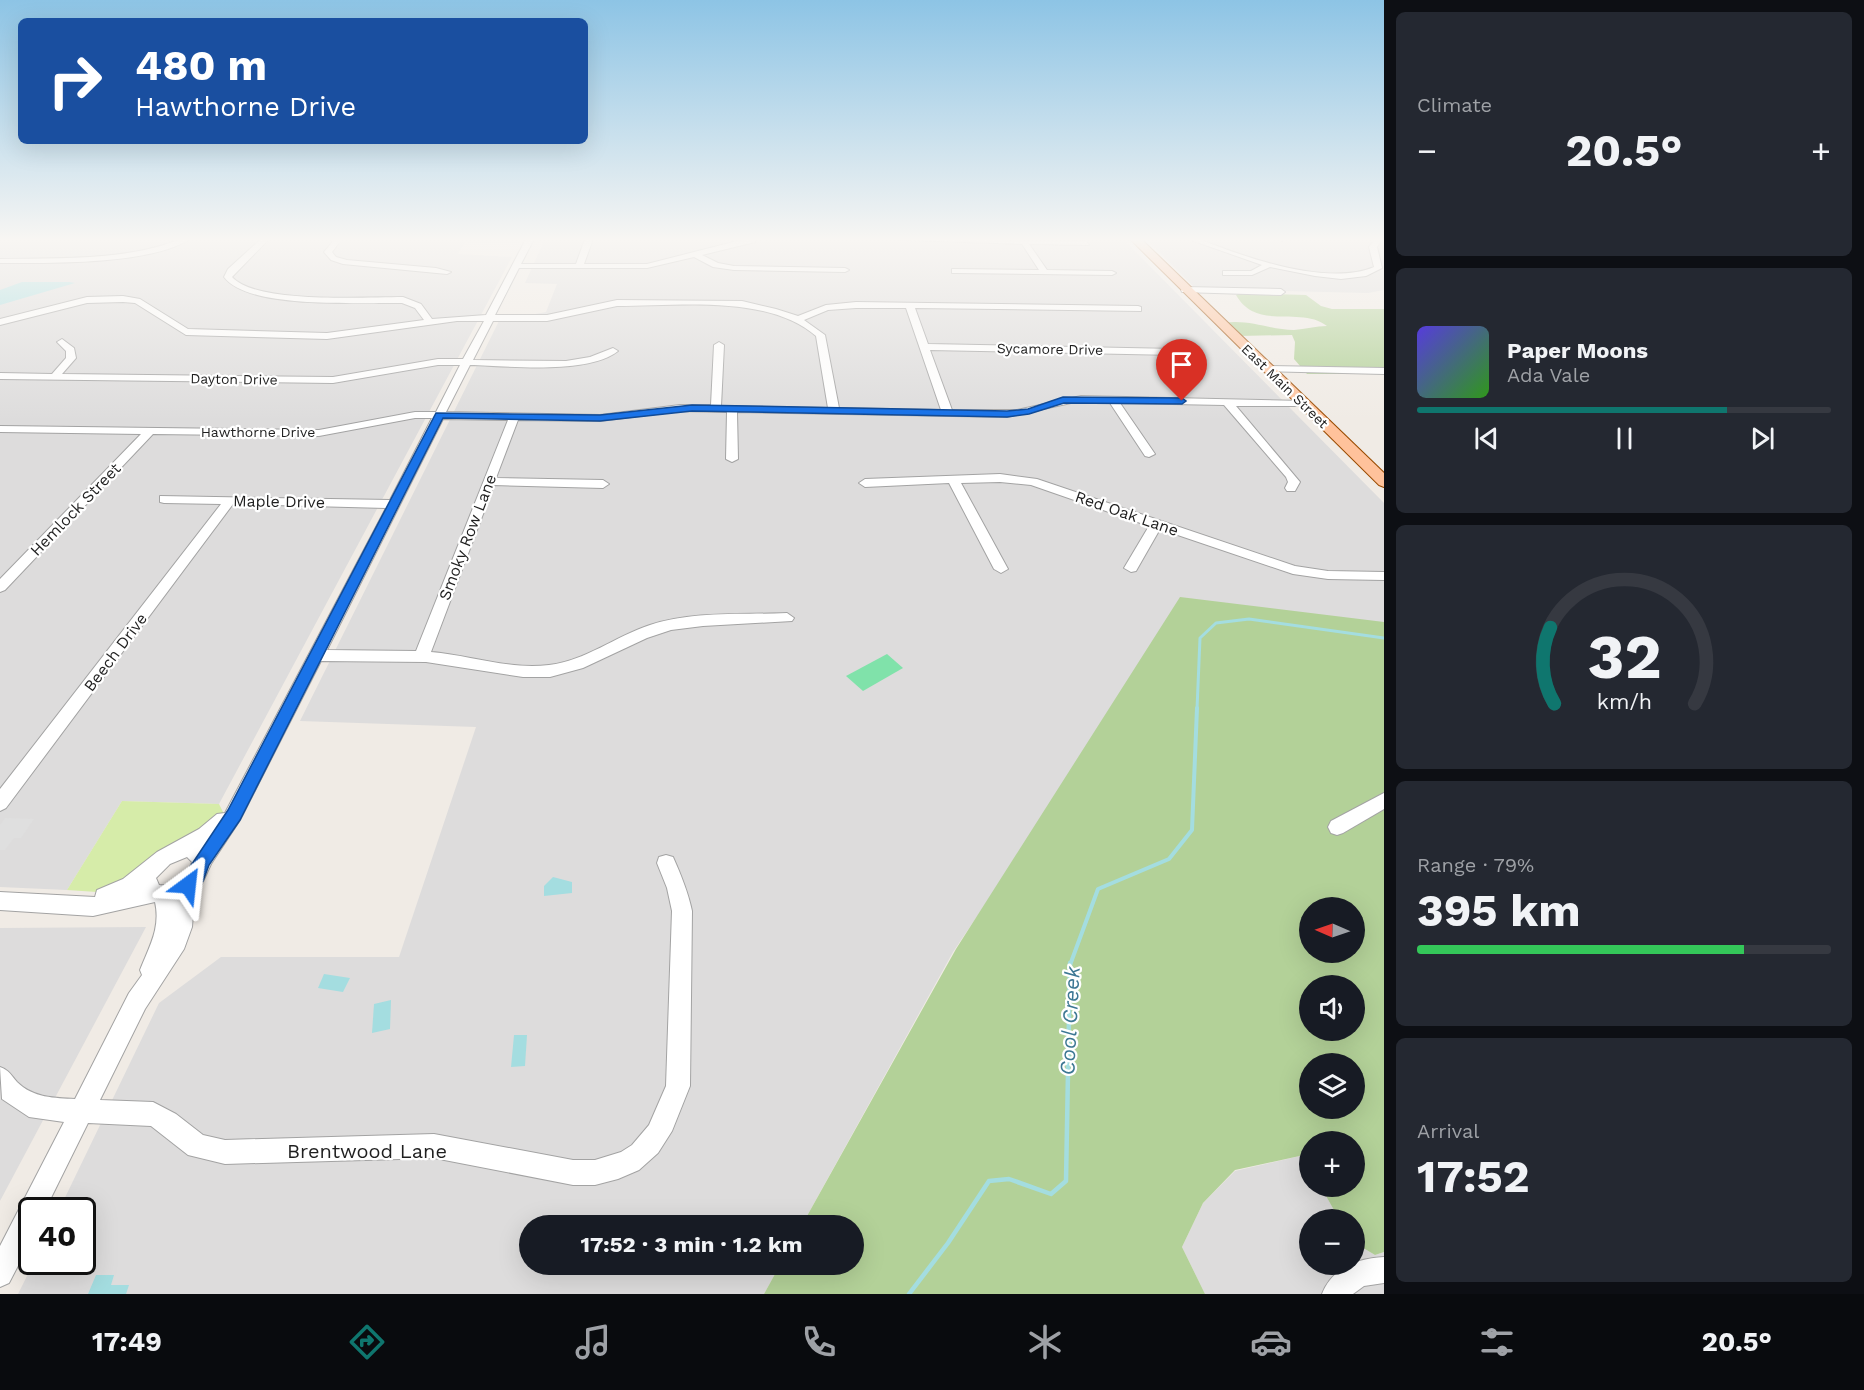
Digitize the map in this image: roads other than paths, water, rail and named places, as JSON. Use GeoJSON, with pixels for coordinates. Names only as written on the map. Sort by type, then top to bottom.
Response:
{"type":"FeatureCollection","features":[{"type":"Feature","properties":{"kind":"main road","name":"East Main Street"},"geometry":{"type":"LineString","coordinates":[[1195,299],[1384,482]]}},
{"type":"Feature","properties":{"kind":"street"},"geometry":{"type":"LineString","coordinates":[[0,322],[78,302],[101,299]]}},
{"type":"Feature","properties":{"kind":"street"},"geometry":{"type":"LineString","coordinates":[[124,299],[137,301],[181,330],[203,334],[338,336],[430,322],[547,318],[627,302],[759,306],[796,320],[820,335],[834,411]]}},
{"type":"Feature","properties":{"kind":"street"},"geometry":{"type":"LineString","coordinates":[[376,299],[403,300],[418,306],[430,322]]}},
{"type":"Feature","properties":{"kind":"street"},"geometry":{"type":"LineString","coordinates":[[143,990],[177,942],[182,927],[184,901],[198,871],[234,815],[500,299]]}},
{"type":"Feature","properties":{"kind":"street"},"geometry":{"type":"LineString","coordinates":[[796,320],[839,306],[1138,309]]}},
{"type":"Feature","properties":{"kind":"street"},"geometry":{"type":"LineString","coordinates":[[910,306],[948,413]]}},
{"type":"Feature","properties":{"kind":"street"},"geometry":{"type":"LineString","coordinates":[[54,377],[71,358],[71,350],[62,342]]}},
{"type":"Feature","properties":{"kind":"street"},"geometry":{"type":"LineString","coordinates":[[716,408],[719,345]]}},
{"type":"Feature","properties":{"kind":"street","name":"Sycamore Drive"},"geometry":{"type":"LineString","coordinates":[[924,347],[1176,352]]}},
{"type":"Feature","properties":{"kind":"street","name":"Dayton Drive"},"geometry":{"type":"LineString","coordinates":[[0,376],[333,380],[433,363],[566,364],[592,359],[613,351]]}},
{"type":"Feature","properties":{"kind":"street"},"geometry":{"type":"LineString","coordinates":[[1266,369],[1384,370]]}},
{"type":"Feature","properties":{"kind":"street","name":"Hawthorne Drive"},"geometry":{"type":"LineString","coordinates":[[0,429],[319,433],[415,415],[600,418],[680,408],[1019,414],[1063,400],[1303,404]]}},
{"type":"Feature","properties":{"kind":"street"},"geometry":{"type":"LineString","coordinates":[[1113,400],[1149,454]]}},
{"type":"Feature","properties":{"kind":"street"},"geometry":{"type":"LineString","coordinates":[[1227,402],[1291,476],[1294,482],[1291,488]]}},
{"type":"Feature","properties":{"kind":"street"},"geometry":{"type":"LineString","coordinates":[[732,408],[732,459]]}},
{"type":"Feature","properties":{"kind":"street","name":"Smoky Row Lane"},"geometry":{"type":"LineString","coordinates":[[421,657],[514,417]]}},
{"type":"Feature","properties":{"kind":"street","name":"Hemlock Street"},"geometry":{"type":"LineString","coordinates":[[0,587],[150,431]]}},
{"type":"Feature","properties":{"kind":"street","name":"Red Oak Lane"},"geometry":{"type":"LineString","coordinates":[[865,483],[1000,478],[1033,482],[1293,570],[1328,575],[1384,576]]}},
{"type":"Feature","properties":{"kind":"street"},"geometry":{"type":"LineString","coordinates":[[953,479],[1001,569]]}},
{"type":"Feature","properties":{"kind":"street"},"geometry":{"type":"LineString","coordinates":[[489,481],[603,484]]}},
{"type":"Feature","properties":{"kind":"street","name":"Maple Drive"},"geometry":{"type":"LineString","coordinates":[[164,499],[394,504]]}},
{"type":"Feature","properties":{"kind":"street","name":"Beech Drive"},"geometry":{"type":"LineString","coordinates":[[0,803],[230,500]]}},
{"type":"Feature","properties":{"kind":"street"},"geometry":{"type":"LineString","coordinates":[[1131,568],[1157,523]]}},
{"type":"Feature","properties":{"kind":"street"},"geometry":{"type":"LineString","coordinates":[[315,655],[421,657],[456,660],[520,673],[550,671],[585,663],[626,641],[658,628],[701,622],[787,618]]}},
{"type":"Feature","properties":{"kind":"street"},"geometry":{"type":"LineString","coordinates":[[72,904],[119,891],[134,882],[165,856],[211,831],[242,797]]}},
{"type":"Feature","properties":{"kind":"street"},"geometry":{"type":"LineString","coordinates":[[1337,827],[1384,800]]}},
{"type":"Feature","properties":{"kind":"street"},"geometry":{"type":"LineString","coordinates":[[0,901],[93,907],[159,894],[182,889],[198,871],[201,856],[193,850],[165,856],[147,880],[151,890],[159,894],[168,912],[169,924],[143,990],[39,1197]]}},
{"type":"Feature","properties":{"kind":"street","name":"Brentwood Lane"},"geometry":{"type":"LineString","coordinates":[[0,1078],[9,1091],[29,1105],[160,1116],[197,1146],[225,1152],[436,1146],[569,1173],[596,1173],[620,1166],[642,1150],[658,1133],[671,1111],[678,1086],[682,911],[677,888],[666,863]]}},
{"type":"Feature","properties":{"kind":"street"},"geometry":{"type":"LineString","coordinates":[[0,1274],[18,1239]]}},
{"type":"Feature","properties":{"kind":"street"},"geometry":{"type":"LineString","coordinates":[[1335,1294],[1352,1277],[1365,1272],[1384,1270]]}},
{"type":"Feature","properties":{"kind":"water"},"geometry":{"type":"Polygon","coordinates":[[[0,299],[19,299],[0,305],[0,299]]]}},
{"type":"Feature","properties":{"kind":"water"},"geometry":{"type":"Polygon","coordinates":[[[553,877],[572,882],[572,893],[544,896],[544,886],[553,877]]]}},
{"type":"Feature","properties":{"kind":"water"},"geometry":{"type":"Polygon","coordinates":[[[324,974],[350,978],[343,992],[318,988],[324,974]]]}},
{"type":"Feature","properties":{"kind":"water"},"geometry":{"type":"Polygon","coordinates":[[[391,1000],[390,1029],[372,1033],[374,1004],[391,1000]]]}},
{"type":"Feature","properties":{"kind":"water"},"geometry":{"type":"Polygon","coordinates":[[[514,1035],[527,1035],[525,1066],[511,1067],[514,1035]]]}},
{"type":"Feature","properties":{"kind":"water"},"geometry":{"type":"Polygon","coordinates":[[[96,1275],[114,1275],[111,1285],[129,1285],[126,1294],[88,1294],[96,1275]]]}},
{"type":"Feature","properties":{"kind":"waterway","name":"Cool Creek"},"geometry":{"type":"LineString","coordinates":[[1197,709],[1200,638],[1216,623],[1249,619],[1384,638]]}},
{"type":"Feature","properties":{"kind":"waterway","name":"Cool Creek"},"geometry":{"type":"LineString","coordinates":[[1070,965],[1098,889],[1169,859],[1192,830],[1197,708]]}},
{"type":"Feature","properties":{"kind":"waterway","name":"Cool Creek"},"geometry":{"type":"LineString","coordinates":[[909,1294],[948,1243],[989,1181],[1009,1179],[1051,1194],[1066,1181],[1070,963]]}}]}
